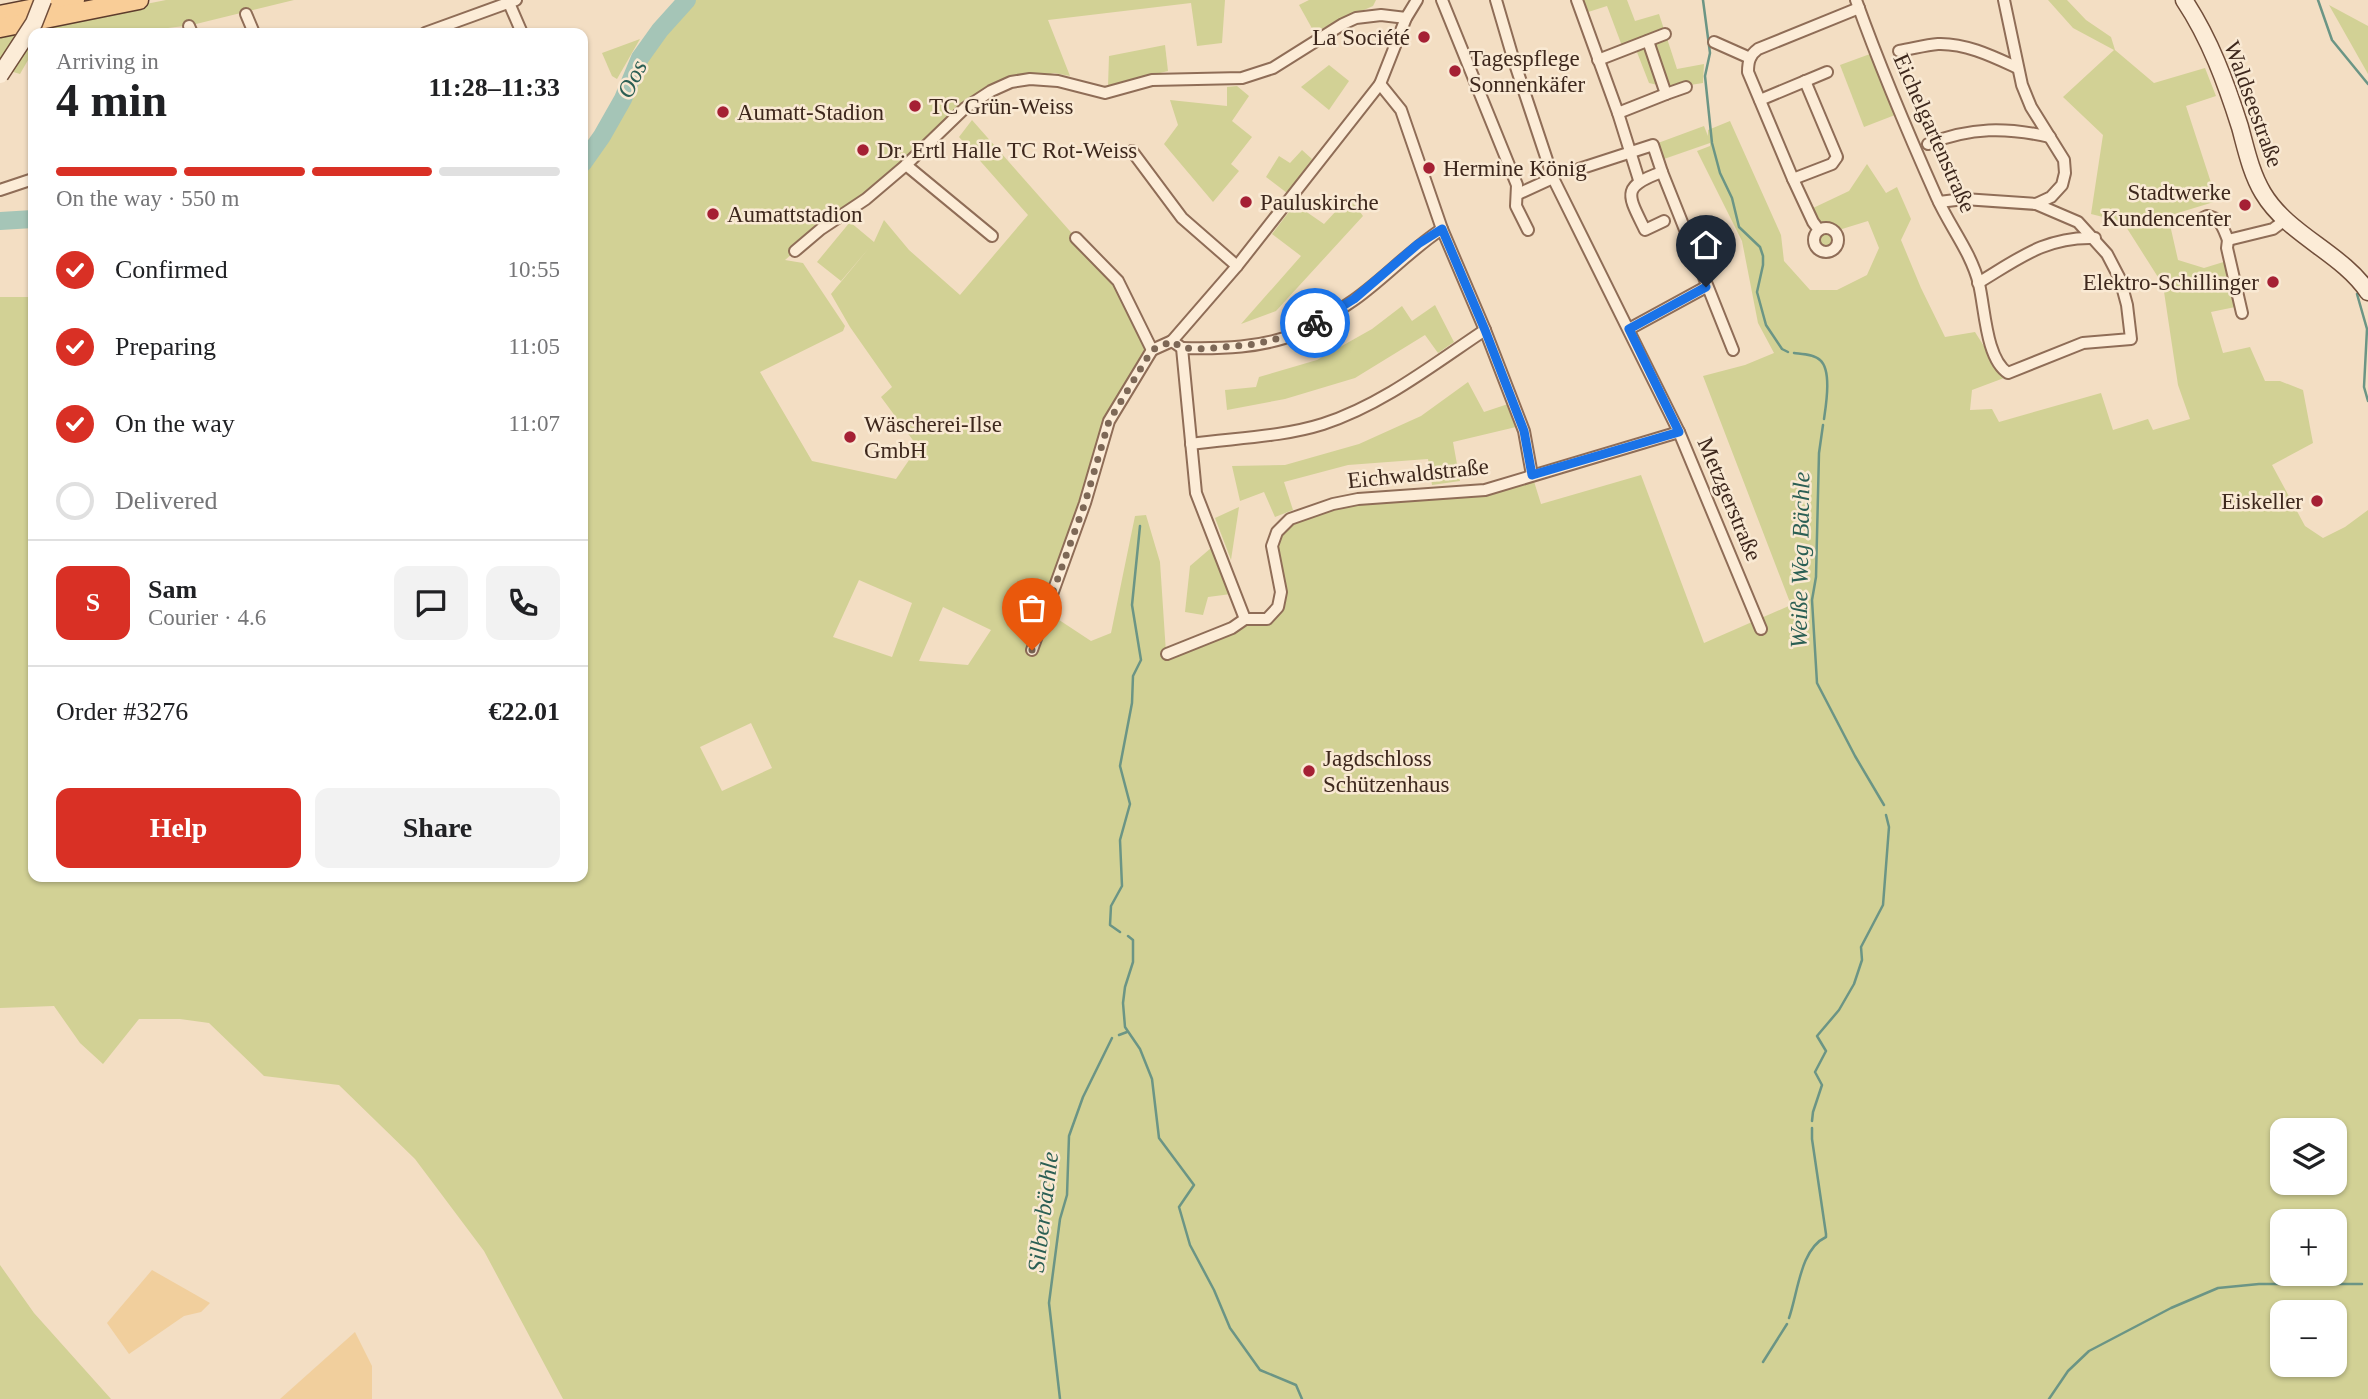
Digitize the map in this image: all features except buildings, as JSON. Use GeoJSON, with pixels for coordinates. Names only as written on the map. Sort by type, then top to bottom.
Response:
{"type":"FeatureCollection","features":[{"type":"Feature","properties":{"kind":"main road"},"geometry":{"type":"LineString","coordinates":[[0,15],[75,0]]}},
{"type":"Feature","properties":{"kind":"main road"},"geometry":{"type":"LineString","coordinates":[[0,28],[139,0]]}},
{"type":"Feature","properties":{"kind":"street"},"geometry":{"type":"LineString","coordinates":[[31,28],[43,0]]}},
{"type":"Feature","properties":{"kind":"street"},"geometry":{"type":"LineString","coordinates":[[1245,619],[1196,493],[1177,344],[1380,84],[1406,18],[1417,0]]}},
{"type":"Feature","properties":{"kind":"street"},"geometry":{"type":"LineString","coordinates":[[1442,0],[1517,185],[1516,206],[1528,230]]}},
{"type":"Feature","properties":{"kind":"street","name":"Metzgerstraße"},"geometry":{"type":"LineString","coordinates":[[1496,0],[1553,178],[1679,432],[1761,629]]}},
{"type":"Feature","properties":{"kind":"street"},"geometry":{"type":"LineString","coordinates":[[1577,0],[1639,180]]}},
{"type":"Feature","properties":{"kind":"street"},"geometry":{"type":"LineString","coordinates":[[2004,0],[2018,68],[2031,107],[2064,160],[2062,185],[2052,197],[2036,204]]}},
{"type":"Feature","properties":{"kind":"street","name":"Waldseestraße"},"geometry":{"type":"LineString","coordinates":[[2184,0],[2205,35],[2218,65],[2259,185],[2285,220],[2354,276],[2368,292]]}},
{"type":"Feature","properties":{"kind":"street"},"geometry":{"type":"LineString","coordinates":[[439,28],[512,1],[520,28]]}},
{"type":"Feature","properties":{"kind":"street"},"geometry":{"type":"LineString","coordinates":[[1819,230],[1793,179],[1748,72],[1750,58],[1758,49],[1858,4]]}},
{"type":"Feature","properties":{"kind":"street","name":"Eichelgartenstraße"},"geometry":{"type":"LineString","coordinates":[[1858,4],[1881,69],[1939,202],[1961,239],[1978,283],[1989,338],[2000,368],[2008,373],[2083,343],[2131,339],[2127,305],[2120,279],[2095,238]]}},
{"type":"Feature","properties":{"kind":"street"},"geometry":{"type":"LineString","coordinates":[[246,14],[252,28]]}},
{"type":"Feature","properties":{"kind":"street"},"geometry":{"type":"LineString","coordinates":[[795,251],[821,229],[866,199],[965,108],[1011,82],[1030,79],[1058,81],[1105,93],[1152,80],[1233,79],[1254,76],[1273,68],[1356,18],[1381,15],[1406,18]]}},
{"type":"Feature","properties":{"kind":"street"},"geometry":{"type":"LineString","coordinates":[[0,75],[28,32]]}},
{"type":"Feature","properties":{"kind":"street"},"geometry":{"type":"LineString","coordinates":[[1598,60],[1665,34]]}},
{"type":"Feature","properties":{"kind":"street"},"geometry":{"type":"LineString","coordinates":[[1648,41],[1666,94]]}},
{"type":"Feature","properties":{"kind":"street"},"geometry":{"type":"LineString","coordinates":[[1714,41],[1750,58]]}},
{"type":"Feature","properties":{"kind":"street"},"geometry":{"type":"LineString","coordinates":[[1899,51],[1938,44],[1960,46],[2018,68]]}},
{"type":"Feature","properties":{"kind":"street"},"geometry":{"type":"LineString","coordinates":[[1760,100],[1827,72]]}},
{"type":"Feature","properties":{"kind":"street"},"geometry":{"type":"LineString","coordinates":[[1793,179],[1832,164],[1837,157],[1805,81]]}},
{"type":"Feature","properties":{"kind":"street"},"geometry":{"type":"LineString","coordinates":[[1380,84],[1401,110],[1442,229],[1524,431],[1532,475]]}},
{"type":"Feature","properties":{"kind":"street"},"geometry":{"type":"LineString","coordinates":[[1618,113],[1686,87]]}},
{"type":"Feature","properties":{"kind":"street"},"geometry":{"type":"LineString","coordinates":[[1928,144],[1970,131],[2009,130],[2050,137]]}},
{"type":"Feature","properties":{"kind":"street"},"geometry":{"type":"LineString","coordinates":[[1579,169],[1653,145],[1732,350]]}},
{"type":"Feature","properties":{"kind":"street"},"geometry":{"type":"LineString","coordinates":[[1132,151],[1182,218],[1237,266]]}},
{"type":"Feature","properties":{"kind":"street"},"geometry":{"type":"LineString","coordinates":[[906,165],[992,236]]}},
{"type":"Feature","properties":{"kind":"street"},"geometry":{"type":"LineString","coordinates":[[1662,172],[1639,180],[1631,200],[1645,230],[1664,221]]}},
{"type":"Feature","properties":{"kind":"street"},"geometry":{"type":"LineString","coordinates":[[1518,194],[1553,178]]}},
{"type":"Feature","properties":{"kind":"street"},"geometry":{"type":"LineString","coordinates":[[0,190],[28,181]]}},
{"type":"Feature","properties":{"kind":"street"},"geometry":{"type":"LineString","coordinates":[[1939,202],[1964,199],[2036,204],[2078,222],[2095,238]]}},
{"type":"Feature","properties":{"kind":"street"},"geometry":{"type":"LineString","coordinates":[[2199,220],[2207,216],[2215,217],[2222,223],[2228,240],[2227,248],[2242,313]]}},
{"type":"Feature","properties":{"kind":"street"},"geometry":{"type":"LineString","coordinates":[[2228,240],[2273,229],[2285,220]]}},
{"type":"Feature","properties":{"kind":"street"},"geometry":{"type":"LineString","coordinates":[[1032,650],[1085,503],[1109,421],[1152,350],[1177,344],[1204,349],[1256,344],[1299,333],[1354,299],[1418,244],[1442,229]]}},
{"type":"Feature","properties":{"kind":"street"},"geometry":{"type":"LineString","coordinates":[[1076,238],[1118,281],[1152,350]]}},
{"type":"Feature","properties":{"kind":"street"},"geometry":{"type":"LineString","coordinates":[[1978,283],[2040,246],[2067,239],[2095,238]]}},
{"type":"Feature","properties":{"kind":"street"},"geometry":{"type":"LineString","coordinates":[[1629,329],[1706,287]]}},
{"type":"Feature","properties":{"kind":"street"},"geometry":{"type":"LineString","coordinates":[[1191,444],[1293,431],[1324,424],[1374,401],[1485,330]]}},
{"type":"Feature","properties":{"kind":"street","name":"Eichwaldstraße"},"geometry":{"type":"LineString","coordinates":[[1167,654],[1232,628],[1245,619],[1267,619],[1278,607],[1281,592],[1272,546],[1277,532],[1290,519],[1333,504],[1358,499],[1485,489],[1679,432]]}},
{"type":"Feature","properties":{"kind":"shaded area"},"geometry":{"type":"Polygon","coordinates":[[[166,0],[294,0],[192,25],[168,28],[28,28],[28,60],[20,74],[0,68],[0,33],[166,0]]]}},
{"type":"Feature","properties":{"kind":"shaded area"},"geometry":{"type":"Polygon","coordinates":[[[695,0],[1225,0],[1222,43],[1197,46],[1191,3],[1048,20],[1070,76],[1054,73],[991,91],[906,165],[821,229],[785,260],[803,263],[845,326],[843,331],[760,372],[812,461],[896,479],[918,447],[881,397],[892,387],[850,327],[831,294],[869,248],[841,281],[817,262],[850,222],[874,242],[884,220],[909,250],[960,295],[1028,215],[959,137],[972,120],[1114,281],[1147,351],[1102,426],[1047,612],[1091,641],[1111,633],[1135,516],[1146,515],[1160,562],[1166,653],[1245,619],[1267,619],[1278,608],[1272,546],[1290,519],[1333,504],[1485,489],[1532,475],[1541,504],[1641,475],[1704,643],[1791,605],[1703,376],[1745,365],[1774,353],[1758,323],[1742,241],[1697,151],[1710,146],[1710,143],[1664,159],[1658,143],[1704,126],[1708,136],[1708,130],[1730,121],[1781,235],[1784,261],[1810,290],[1837,290],[1867,275],[1879,248],[1868,221],[1842,229],[1818,222],[1811,209],[1849,191],[1867,164],[1886,193],[1897,187],[1911,219],[1901,240],[1945,337],[1975,332],[2004,378],[1972,390],[1970,410],[1992,409],[1999,422],[2101,393],[2113,430],[2148,419],[2153,430],[2190,419],[2178,385],[2163,285],[2123,222],[2091,214],[2103,135],[2063,97],[2114,50],[2073,28],[2048,0],[2067,0],[2086,20],[2111,37],[2115,50],[2154,83],[2205,68],[2216,96],[2186,106],[2217,201],[2168,216],[2178,260],[2204,268],[2230,260],[2240,306],[2211,312],[2223,353],[2250,347],[2265,381],[2280,381],[2303,390],[2313,443],[2272,465],[2305,526],[2323,538],[2345,527],[2368,510],[2368,1399],[563,1399],[484,1251],[415,1159],[339,1085],[264,1076],[209,1023],[180,1019],[139,1019],[103,1064],[80,1043],[54,1006],[0,1008],[0,297],[28,297],[28,882],[588,882],[588,165],[602,147],[644,63],[666,29],[695,0]],[[859,580],[833,637],[892,657],[912,603],[859,580]],[[943,607],[919,661],[968,665],[991,630],[943,607]],[[751,723],[700,747],[722,791],[772,768],[751,723]]]}},
{"type":"Feature","properties":{"kind":"shaded area"},"geometry":{"type":"Polygon","coordinates":[[[1309,0],[1376,0],[1373,6],[1314,32],[1299,5],[1309,0]]]}},
{"type":"Feature","properties":{"kind":"shaded area"},"geometry":{"type":"Polygon","coordinates":[[[1582,0],[1627,0],[1635,21],[1659,14],[1677,69],[1704,64],[1703,83],[1671,88],[1649,83],[1633,42],[1622,46],[1607,6],[1585,13],[1582,0]]]}},
{"type":"Feature","properties":{"kind":"shaded area"},"geometry":{"type":"Polygon","coordinates":[[[2329,5],[2368,26],[2368,74],[2329,5]]]}},
{"type":"Feature","properties":{"kind":"shaded area"},"geometry":{"type":"Polygon","coordinates":[[[640,39],[617,79],[612,76],[602,53],[640,39]]]}},
{"type":"Feature","properties":{"kind":"shaded area"},"geometry":{"type":"Polygon","coordinates":[[[1165,45],[1168,71],[1108,86],[1109,56],[1165,45]]]}},
{"type":"Feature","properties":{"kind":"shaded area"},"geometry":{"type":"Polygon","coordinates":[[[1870,54],[1895,115],[1864,127],[1840,65],[1870,54]]]}},
{"type":"Feature","properties":{"kind":"shaded area"},"geometry":{"type":"Polygon","coordinates":[[[1329,65],[1349,81],[1329,110],[1301,87],[1329,65]]]}},
{"type":"Feature","properties":{"kind":"shaded area"},"geometry":{"type":"Polygon","coordinates":[[[1237,86],[1249,96],[1232,121],[1252,137],[1231,164],[1239,171],[1213,202],[1164,144],[1178,125],[1170,100],[1227,106],[1227,87],[1237,86]]]}},
{"type":"Feature","properties":{"kind":"shaded area"},"geometry":{"type":"Polygon","coordinates":[[[1302,150],[1312,159],[1287,193],[1266,177],[1279,156],[1290,163],[1302,150]]]}},
{"type":"Feature","properties":{"kind":"shaded area"},"geometry":{"type":"Polygon","coordinates":[[[1349,197],[1363,216],[1276,311],[1241,324],[1301,256],[1272,234],[1295,204],[1324,224],[1349,197]]]}},
{"type":"Feature","properties":{"kind":"shaded area"},"geometry":{"type":"Polygon","coordinates":[[[1822,229],[1830,229],[1837,236],[1837,244],[1830,251],[1822,251],[1815,244],[1815,236],[1822,229]]]}},
{"type":"Feature","properties":{"kind":"shaded area"},"geometry":{"type":"Polygon","coordinates":[[[1435,305],[1454,342],[1438,353],[1425,335],[1355,378],[1285,399],[1227,410],[1225,390],[1256,387],[1259,377],[1317,360],[1372,329],[1402,306],[1412,321],[1435,305]]]}},
{"type":"Feature","properties":{"kind":"shaded area"},"geometry":{"type":"Polygon","coordinates":[[[1468,382],[1484,412],[1508,404],[1516,427],[1453,442],[1460,481],[1432,485],[1428,459],[1348,465],[1284,482],[1293,510],[1275,517],[1264,492],[1240,501],[1232,466],[1285,465],[1359,444],[1421,416],[1468,382]]]}},
{"type":"Feature","properties":{"kind":"shaded area"},"geometry":{"type":"Polygon","coordinates":[[[1239,507],[1231,560],[1215,518],[1239,507]]]}},
{"type":"Feature","properties":{"kind":"shaded area"},"geometry":{"type":"Polygon","coordinates":[[[1211,548],[1231,594],[1208,597],[1203,615],[1185,612],[1190,566],[1211,548]]]}},
{"type":"Feature","properties":{"kind":"shaded area"},"geometry":{"type":"Polygon","coordinates":[[[0,1265],[34,1313],[111,1399],[0,1399],[0,1265]]]}},
{"type":"Feature","properties":{"kind":"sand"},"geometry":{"type":"Polygon","coordinates":[[[152,1270],[210,1303],[201,1312],[184,1316],[129,1354],[107,1323],[152,1270]]]}},
{"type":"Feature","properties":{"kind":"sand"},"geometry":{"type":"Polygon","coordinates":[[[355,1332],[372,1366],[372,1399],[280,1399],[355,1332]]]}},
{"type":"Feature","properties":{"kind":"waterway","name":"Oos"},"geometry":{"type":"LineString","coordinates":[[588,156],[623,99],[640,58],[687,0]]}},
{"type":"Feature","properties":{"kind":"waterway","name":"Weiße Weg Bächle"},"geometry":{"type":"LineString","coordinates":[[1703,0],[1710,53],[1705,76],[1712,143],[1720,173],[1732,198],[1739,227],[1760,247],[1763,256],[1757,292],[1766,325],[1782,349],[1788,352]]}},
{"type":"Feature","properties":{"kind":"waterway"},"geometry":{"type":"LineString","coordinates":[[2318,0],[2332,40],[2368,84]]}},
{"type":"Feature","properties":{"kind":"waterway","name":"Oos"},"geometry":{"type":"LineString","coordinates":[[0,221],[28,219]]}},
{"type":"Feature","properties":{"kind":"waterway"},"geometry":{"type":"LineString","coordinates":[[2357,294],[2367,329],[2364,387],[2368,401]]}},
{"type":"Feature","properties":{"kind":"waterway","name":"Weiße Weg Bächle"},"geometry":{"type":"LineString","coordinates":[[1794,353],[1815,357],[1824,365],[1827,388],[1824,419]]}},
{"type":"Feature","properties":{"kind":"waterway","name":"Weiße Weg Bächle"},"geometry":{"type":"LineString","coordinates":[[1823,425],[1819,453],[1816,577],[1812,600],[1817,683],[1884,805]]}},
{"type":"Feature","properties":{"kind":"waterway","name":"Silberbächle"},"geometry":{"type":"LineString","coordinates":[[1120,932],[1110,925],[1111,906],[1122,886],[1120,840],[1130,804],[1120,766],[1132,703],[1133,676],[1141,660],[1132,605],[1140,526]]}},
{"type":"Feature","properties":{"kind":"waterway","name":"Weiße Weg Bächle"},"geometry":{"type":"LineString","coordinates":[[1812,1121],[1822,1085],[1815,1072],[1826,1051],[1817,1036],[1839,1010],[1854,984],[1862,960],[1861,947],[1883,905],[1889,827],[1886,815]]}},
{"type":"Feature","properties":{"kind":"waterway"},"geometry":{"type":"LineString","coordinates":[[1128,936],[1133,940],[1133,962],[1123,1003],[1125,1027],[1140,1049],[1152,1079],[1159,1138],[1194,1185],[1179,1207],[1190,1245],[1230,1328],[1260,1370],[1296,1385],[1302,1399]]}},
{"type":"Feature","properties":{"kind":"waterway","name":"Silberbächle"},"geometry":{"type":"LineString","coordinates":[[1119,1035],[1127,1032]]}},
{"type":"Feature","properties":{"kind":"waterway","name":"Silberbächle"},"geometry":{"type":"LineString","coordinates":[[1060,1399],[1049,1303],[1060,1219],[1067,1195],[1069,1136],[1083,1097],[1112,1038]]}},
{"type":"Feature","properties":{"kind":"waterway","name":"Weiße Weg Bächle"},"geometry":{"type":"LineString","coordinates":[[1789,1318],[1805,1261],[1817,1243],[1826,1237],[1812,1128]]}},
{"type":"Feature","properties":{"kind":"waterway"},"geometry":{"type":"LineString","coordinates":[[2049,1399],[2068,1371],[2089,1351],[2171,1308],[2218,1288],[2259,1284],[2362,1284]]}},
{"type":"Feature","properties":{"kind":"waterway"},"geometry":{"type":"LineString","coordinates":[[1763,1362],[1787,1324]]}},
{"type":"Feature","properties":{"kind":"way so far"},"geometry":{"type":"LineString","coordinates":[[1032,650],[1085,503],[1109,421],[1152,350],[1172,341],[1182,348],[1204,349],[1256,344],[1299,333],[1315,323]]}},
{"type":"Feature","properties":{"kind":"place","name":"La Société"},"geometry":{"type":"Point","coordinates":[1424,37]}},
{"type":"Feature","properties":{"kind":"place","name":"Tagespflege Sonnenkäfer"},"geometry":{"type":"Point","coordinates":[1455,71]}},
{"type":"Feature","properties":{"kind":"place","name":"TC Grün-Weiss"},"geometry":{"type":"Point","coordinates":[915,106]}},
{"type":"Feature","properties":{"kind":"place","name":"Aumatt-Stadion"},"geometry":{"type":"Point","coordinates":[723,112]}},
{"type":"Feature","properties":{"kind":"place","name":"Dr. Ertl Halle TC Rot-Weiss"},"geometry":{"type":"Point","coordinates":[863,150]}},
{"type":"Feature","properties":{"kind":"place","name":"Hermine König"},"geometry":{"type":"Point","coordinates":[1429,168]}},
{"type":"Feature","properties":{"kind":"place","name":"Pauluskirche"},"geometry":{"type":"Point","coordinates":[1246,202]}},
{"type":"Feature","properties":{"kind":"place","name":"Stadtwerke Kundencenter"},"geometry":{"type":"Point","coordinates":[2245,205]}},
{"type":"Feature","properties":{"kind":"place","name":"Aumattstadion"},"geometry":{"type":"Point","coordinates":[713,214]}},
{"type":"Feature","properties":{"kind":"place","name":"Elektro-Schillinger"},"geometry":{"type":"Point","coordinates":[2273,282]}},
{"type":"Feature","properties":{"kind":"place","name":"Wäscherei-Ilse GmbH"},"geometry":{"type":"Point","coordinates":[850,437]}},
{"type":"Feature","properties":{"kind":"place","name":"Eiskeller"},"geometry":{"type":"Point","coordinates":[2317,501]}},
{"type":"Feature","properties":{"kind":"place","name":"Jagdschloss Schützenhaus"},"geometry":{"type":"Point","coordinates":[1309,771]}},
{"type":"Feature","properties":{"kind":"route"},"geometry":{"type":"LineString","coordinates":[[1315,323],[1354,299],[1418,244],[1442,229],[1524,431],[1532,475],[1679,432],[1629,329],[1706,287]]}}]}
